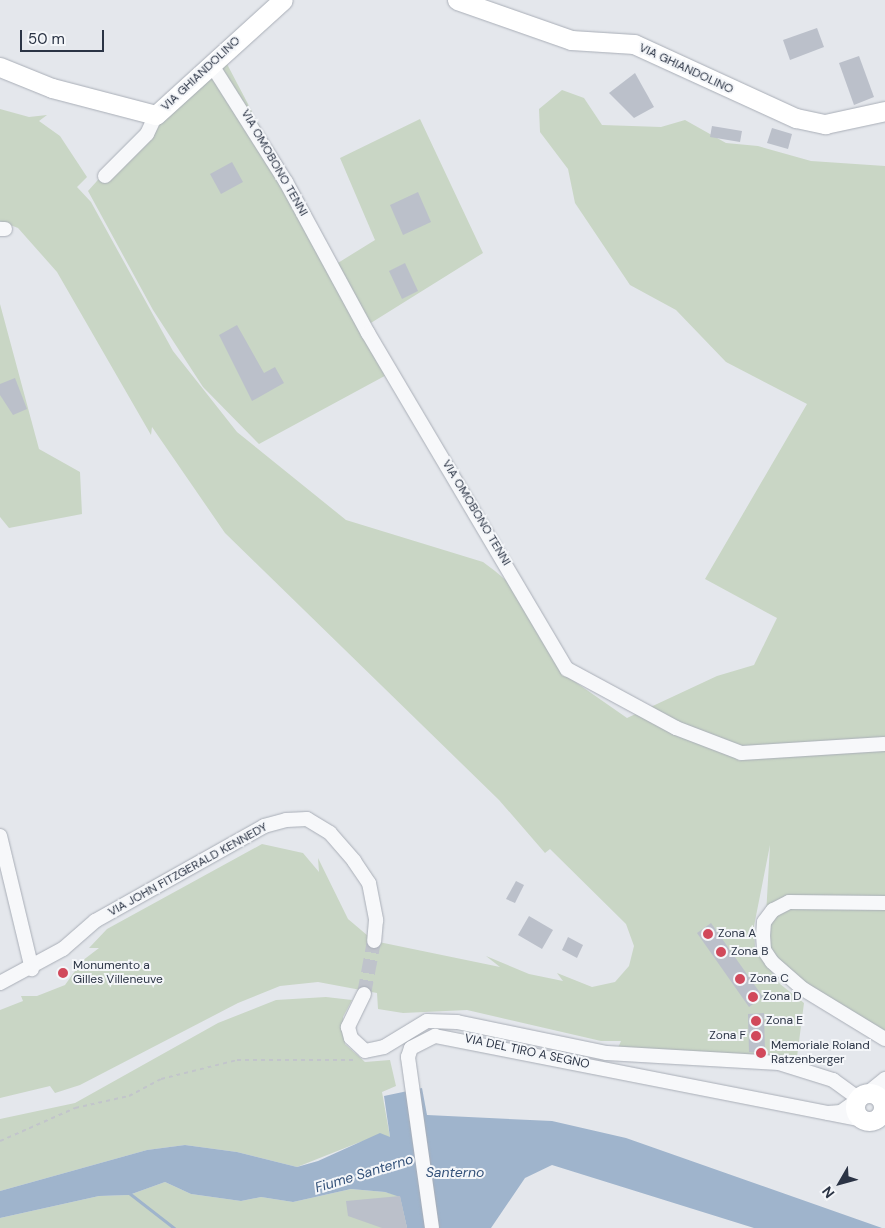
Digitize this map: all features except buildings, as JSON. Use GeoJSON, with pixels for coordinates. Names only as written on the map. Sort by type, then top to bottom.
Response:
{"type":"FeatureCollection","features":[{"type":"Feature","properties":{"kind":"street","name":"VIA GHIANDOLINO"},"geometry":{"type":"LineString","coordinates":[[105,176],[147,134],[156,115],[213,67],[283,0]]}},
{"type":"Feature","properties":{"kind":"street","name":"VIA GHIANDOLINO"},"geometry":{"type":"LineString","coordinates":[[457,0],[562,38],[634,44],[796,118],[825,124],[885,111]]}},
{"type":"Feature","properties":{"kind":"street"},"geometry":{"type":"LineString","coordinates":[[0,67],[52,88],[156,115]]}},
{"type":"Feature","properties":{"kind":"street","name":"VIA OMOBONO TENNI"},"geometry":{"type":"LineString","coordinates":[[213,67],[281,174],[363,326],[567,669],[676,728],[741,753],[885,744]]}},
{"type":"Feature","properties":{"kind":"street","name":"VIA JOHN FITZGERALD KENNEDY"},"geometry":{"type":"LineString","coordinates":[[0,983],[32,969],[95,921],[264,826],[286,820],[307,819],[330,832],[354,861],[369,883],[376,920],[374,941]]}},
{"type":"Feature","properties":{"kind":"street"},"geometry":{"type":"LineString","coordinates":[[0,836],[32,969]]}},
{"type":"Feature","properties":{"kind":"street"},"geometry":{"type":"LineString","coordinates":[[885,903],[789,902],[773,910],[764,922],[763,935],[764,950],[772,962],[803,988],[885,1039]]}},
{"type":"Feature","properties":{"kind":"street"},"geometry":{"type":"LineString","coordinates":[[364,994],[348,1027],[351,1038],[365,1050],[384,1047],[427,1021],[457,1022],[607,1053],[780,1063],[833,1080],[847,1081],[874,1103],[885,1079]]}},
{"type":"Feature","properties":{"kind":"street","name":"VIA DEL TIRO A SEGNO"},"geometry":{"type":"LineString","coordinates":[[432,1228],[408,1057],[411,1048],[435,1036],[824,1113],[841,1112],[874,1103]]}},
{"type":"Feature","properties":{"kind":"street","name":"VIA DEL TIRO A SEGNO"},"geometry":{"type":"LineString","coordinates":[[824,1113],[874,1103]]}},
{"type":"Feature","properties":{"kind":"path"},"geometry":{"type":"LineString","coordinates":[[0,1141],[75,1108],[129,1096],[160,1079],[237,1060],[365,1059]]}},
{"type":"Feature","properties":{"kind":"green space"},"geometry":{"type":"Polygon","coordinates":[[[227,64],[333,266],[375,240],[340,158],[420,119],[483,253],[366,326],[392,372],[259,444],[203,387],[153,310],[88,191],[156,115],[227,64]]]}},
{"type":"Feature","properties":{"kind":"green space"},"geometry":{"type":"Polygon","coordinates":[[[562,90],[584,98],[602,125],[661,127],[685,120],[726,143],[758,146],[811,161],[885,166],[885,1039],[772,962],[764,950],[770,845],[754,926],[755,948],[780,984],[804,1003],[797,1057],[617,1050],[621,1041],[601,1041],[467,1010],[403,1013],[378,1009],[377,993],[318,982],[280,986],[238,1003],[80,1085],[55,1093],[50,1086],[0,1098],[0,1010],[23,1001],[21,996],[37,996],[65,985],[82,961],[99,948],[89,948],[107,929],[262,844],[303,853],[319,872],[318,858],[348,919],[374,941],[500,967],[486,956],[529,974],[563,981],[557,973],[592,987],[615,982],[629,966],[634,946],[626,924],[550,849],[545,853],[499,800],[225,533],[152,427],[151,435],[57,272],[18,228],[0,221],[0,109],[29,117],[47,115],[39,121],[60,136],[87,177],[77,187],[91,202],[173,351],[237,432],[346,520],[483,562],[508,582],[561,672],[627,718],[717,676],[754,665],[777,618],[705,579],[807,404],[726,362],[676,310],[630,285],[575,203],[568,169],[540,132],[539,109],[562,90]]]}},
{"type":"Feature","properties":{"kind":"green space"},"geometry":{"type":"Polygon","coordinates":[[[0,304],[39,449],[80,472],[82,514],[9,528],[0,517],[0,304]]]}},
{"type":"Feature","properties":{"kind":"green space"},"geometry":{"type":"Polygon","coordinates":[[[326,997],[352,1000],[343,1017],[345,1044],[365,1062],[390,1060],[396,1086],[382,1092],[390,1137],[360,1142],[297,1167],[237,1152],[185,1145],[147,1150],[0,1191],[0,1119],[75,1103],[218,1023],[276,1000],[326,997]]]}},
{"type":"Feature","properties":{"kind":"green space"},"geometry":{"type":"Polygon","coordinates":[[[165,1182],[191,1194],[241,1201],[261,1197],[293,1202],[351,1189],[385,1192],[400,1196],[407,1228],[0,1228],[0,1218],[99,1196],[129,1195],[165,1182]]]}},
{"type":"Feature","properties":{"kind":"water","name":"Santerno"},"geometry":{"type":"Polygon","coordinates":[[[422,1088],[427,1115],[552,1121],[626,1138],[882,1228],[754,1228],[552,1165],[525,1178],[491,1228],[407,1228],[400,1197],[385,1192],[351,1189],[293,1202],[261,1197],[241,1201],[191,1194],[165,1182],[129,1195],[99,1196],[0,1218],[0,1191],[147,1150],[185,1145],[237,1152],[297,1167],[318,1161],[380,1133],[390,1137],[384,1096],[422,1088]]]}},
{"type":"Feature","properties":{"kind":"waterway"},"geometry":{"type":"LineString","coordinates":[[129,1193],[174,1228]]}},
{"type":"Feature","properties":{"kind":"tunnel"},"geometry":{"type":"LineString","coordinates":[[364,994],[374,941]]}},
{"type":"Feature","properties":{"kind":"place","name":"Zona A"},"geometry":{"type":"Point","coordinates":[708,934]}},
{"type":"Feature","properties":{"kind":"place","name":"Zona B"},"geometry":{"type":"Point","coordinates":[721,952]}},
{"type":"Feature","properties":{"kind":"place","name":"Monumento a Gilles Villeneuve"},"geometry":{"type":"Point","coordinates":[63,973]}},
{"type":"Feature","properties":{"kind":"place","name":"Zona C"},"geometry":{"type":"Point","coordinates":[740,979]}},
{"type":"Feature","properties":{"kind":"place","name":"Zona D"},"geometry":{"type":"Point","coordinates":[753,997]}},
{"type":"Feature","properties":{"kind":"place","name":"Zona E"},"geometry":{"type":"Point","coordinates":[756,1021]}},
{"type":"Feature","properties":{"kind":"place","name":"Zona F"},"geometry":{"type":"Point","coordinates":[756,1036]}},
{"type":"Feature","properties":{"kind":"place","name":"Memoriale Roland Ratzenberger"},"geometry":{"type":"Point","coordinates":[761,1053]}},
{"type":"Feature","properties":{"kind":"water label","name":"Fiume Santerno"},"geometry":{"type":"Point","coordinates":[364,1173]}}]}
